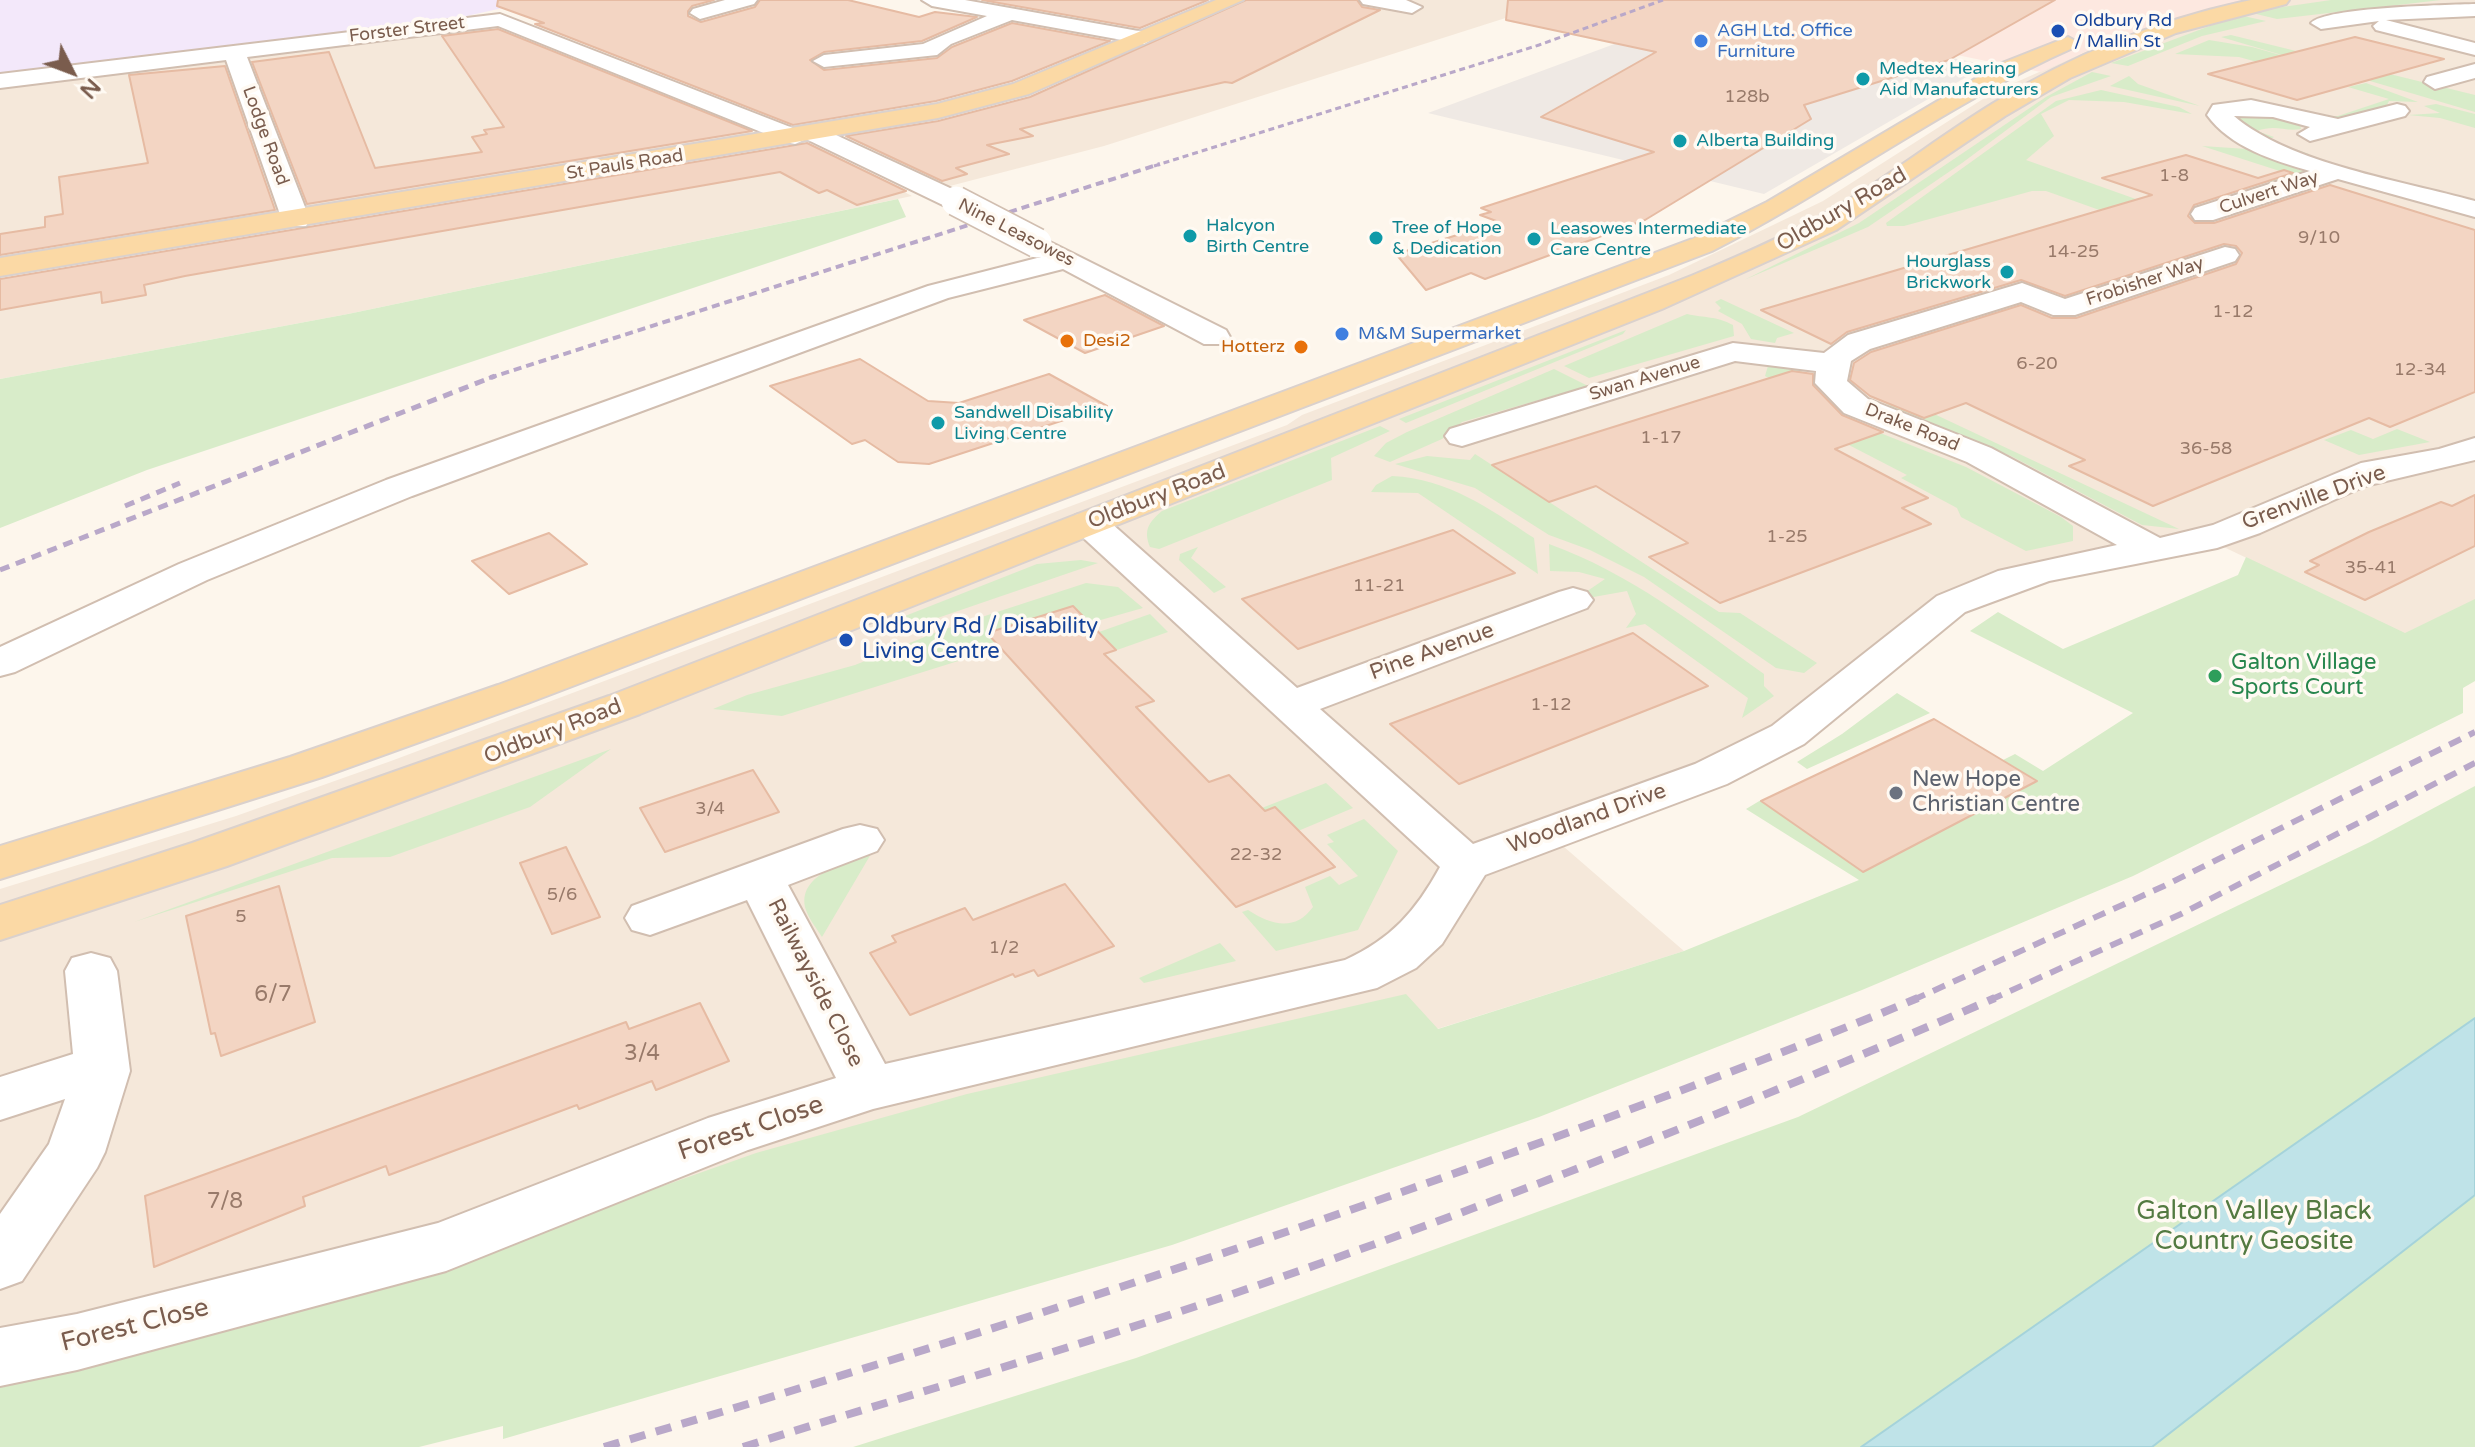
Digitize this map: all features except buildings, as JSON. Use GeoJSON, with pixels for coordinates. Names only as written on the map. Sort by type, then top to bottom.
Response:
{"type":"FeatureCollection","features":[{"type":"Feature","properties":{"kind":"main road","name":"St Pauls Road"},"geometry":{"type":"LineString","coordinates":[[0,267],[804,136],[984,101],[1233,0]]}},
{"type":"Feature","properties":{"kind":"main road","name":"Oldbury Road"},"geometry":{"type":"LineString","coordinates":[[0,863],[306,767],[513,694],[1702,245],[1776,208],[2010,68],[2111,26],[2210,0]]}},
{"type":"Feature","properties":{"kind":"main road","name":"Oldbury Road"},"geometry":{"type":"LineString","coordinates":[[0,923],[298,825],[534,740],[1761,257],[1848,211],[1999,110],[2079,67],[2192,22],[2279,0]]}},
{"type":"Feature","properties":{"kind":"street"},"geometry":{"type":"LineString","coordinates":[[700,13],[747,0]]}},
{"type":"Feature","properties":{"kind":"street"},"geometry":{"type":"LineString","coordinates":[[932,0],[1144,38]]}},
{"type":"Feature","properties":{"kind":"street"},"geometry":{"type":"LineString","coordinates":[[1370,0],[1412,8]]}},
{"type":"Feature","properties":{"kind":"street"},"geometry":{"type":"LineString","coordinates":[[2321,23],[2475,10]]}},
{"type":"Feature","properties":{"kind":"street"},"geometry":{"type":"LineString","coordinates":[[824,61],[917,54],[1010,14]]}},
{"type":"Feature","properties":{"kind":"street"},"geometry":{"type":"LineString","coordinates":[[2353,18],[2475,49]]}},
{"type":"Feature","properties":{"kind":"street","name":"Forster Street"},"geometry":{"type":"LineString","coordinates":[[0,81],[500,20],[804,136]]}},
{"type":"Feature","properties":{"kind":"street","name":"Lodge Road"},"geometry":{"type":"LineString","coordinates":[[234,51],[296,220]]}},
{"type":"Feature","properties":{"kind":"street"},"geometry":{"type":"LineString","coordinates":[[2435,82],[2475,71]]}},
{"type":"Feature","properties":{"kind":"street"},"geometry":{"type":"LineString","coordinates":[[2339,127],[2251,107],[2221,110],[2219,115],[2267,149],[2334,172],[2475,209]]}},
{"type":"Feature","properties":{"kind":"street"},"geometry":{"type":"LineString","coordinates":[[2289,140],[2397,111]]}},
{"type":"Feature","properties":{"kind":"street","name":"Nine Leasowes"},"geometry":{"type":"LineString","coordinates":[[804,136],[956,201],[1215,337]]}},
{"type":"Feature","properties":{"kind":"street","name":"Culvert Way"},"geometry":{"type":"LineString","coordinates":[[2204,214],[2334,172]]}},
{"type":"Feature","properties":{"kind":"street"},"geometry":{"type":"LineString","coordinates":[[0,663],[193,572],[399,488],[1052,251]]}},
{"type":"Feature","properties":{"kind":"street","name":"Frobisher Way"},"geometry":{"type":"LineString","coordinates":[[1832,364],[1841,351],[1859,342],[2022,292],[2064,309],[2225,255]]}},
{"type":"Feature","properties":{"kind":"street","name":"Swan Avenue"},"geometry":{"type":"LineString","coordinates":[[1462,436],[1733,352],[1756,352],[1832,364]]}},
{"type":"Feature","properties":{"kind":"street","name":"Drake Road"},"geometry":{"type":"LineString","coordinates":[[1832,364],[1831,383],[1856,406],[1979,455],[2152,549]]}},
{"type":"Feature","properties":{"kind":"street","name":"Grenville Drive"},"geometry":{"type":"LineString","coordinates":[[2152,549],[2207,539],[2375,471],[2446,461],[2475,448]]}},
{"type":"Feature","properties":{"kind":"street"},"geometry":{"type":"LineString","coordinates":[[1089,523],[1466,864]]}},
{"type":"Feature","properties":{"kind":"street","name":"Woodland Drive"},"geometry":{"type":"LineString","coordinates":[[1466,864],[1711,774],[1788,735],[1915,631],[1951,604],[1980,589],[2027,572],[2152,549]]}},
{"type":"Feature","properties":{"kind":"street","name":"Pine Avenue"},"geometry":{"type":"LineString","coordinates":[[1290,705],[1573,600]]}},
{"type":"Feature","properties":{"kind":"street","name":"Railwayside Close"},"geometry":{"type":"LineString","coordinates":[[650,918],[860,840]]}},
{"type":"Feature","properties":{"kind":"street","name":"Forest Close"},"geometry":{"type":"LineString","coordinates":[[0,1357],[77,1342],[446,1246],[728,1134],[870,1089],[1358,975],[1394,960],[1426,934],[1466,864]]}},
{"type":"Feature","properties":{"kind":"street","name":"Railwayside Close"},"geometry":{"type":"LineString","coordinates":[[760,878],[870,1089]]}},
{"type":"Feature","properties":{"kind":"street"},"geometry":{"type":"LineString","coordinates":[[0,1263],[76,1152],[102,1065],[91,971]]}},
{"type":"Feature","properties":{"kind":"street"},"geometry":{"type":"LineString","coordinates":[[0,1099],[102,1065]]}},
{"type":"Feature","properties":{"kind":"shaded area"},"geometry":{"type":"Polygon","coordinates":[[[0,0],[539,0],[453,19],[0,75],[0,0]]]}},
{"type":"Feature","properties":{"kind":"shaded area"},"geometry":{"type":"Polygon","coordinates":[[[1266,0],[1562,0],[1104,146],[946,187],[848,137],[948,120],[1059,90],[1266,0]]]}},
{"type":"Feature","properties":{"kind":"shaded area"},"geometry":{"type":"Polygon","coordinates":[[[1754,0],[2244,0],[2116,38],[2041,72],[1818,27],[1754,0]]]}},
{"type":"Feature","properties":{"kind":"shaded area"},"geometry":{"type":"Polygon","coordinates":[[[2244,0],[2475,0],[2475,613],[2418,640],[2207,539],[1980,589],[1787,735],[1548,833],[1684,951],[972,1176],[0,1432],[0,889],[236,816],[391,761],[1287,425],[1302,415],[1669,275],[1823,201],[1994,92],[2116,38],[2244,0]]]}},
{"type":"Feature","properties":{"kind":"shaded area"},"geometry":{"type":"Polygon","coordinates":[[[1709,9],[1987,65],[1764,194],[1428,113],[1709,9]]]}},
{"type":"Feature","properties":{"kind":"shaded area"},"geometry":{"type":"Polygon","coordinates":[[[487,29],[760,136],[0,257],[0,88],[487,29]]]}},
{"type":"Feature","properties":{"kind":"shaded area"},"geometry":{"type":"Polygon","coordinates":[[[816,146],[912,196],[348,314],[0,379],[0,285],[723,165],[816,146]]]}},
{"type":"Feature","properties":{"kind":"green space"},"geometry":{"type":"Polygon","coordinates":[[[2331,0],[2441,0],[2277,19],[2248,12],[2331,0]]]}},
{"type":"Feature","properties":{"kind":"green space"},"geometry":{"type":"Polygon","coordinates":[[[2239,15],[2266,21],[2202,36],[2128,66],[2111,63],[2239,15]]]}},
{"type":"Feature","properties":{"kind":"green space"},"geometry":{"type":"Polygon","coordinates":[[[2231,35],[2475,95],[2475,112],[2221,37],[2231,35]]]}},
{"type":"Feature","properties":{"kind":"green space"},"geometry":{"type":"Polygon","coordinates":[[[2209,40],[2252,47],[2330,69],[2290,71],[2239,57],[2175,54],[2209,40]]]}},
{"type":"Feature","properties":{"kind":"green space"},"geometry":{"type":"Polygon","coordinates":[[[2092,72],[2111,76],[2051,97],[1868,227],[1744,280],[1859,223],[2046,97],[2092,72]]]}},
{"type":"Feature","properties":{"kind":"green space"},"geometry":{"type":"Polygon","coordinates":[[[2129,76],[2138,84],[2200,106],[2110,86],[2129,76]]]}},
{"type":"Feature","properties":{"kind":"green space"},"geometry":{"type":"Polygon","coordinates":[[[2366,83],[2418,102],[2389,101],[2385,109],[2361,115],[2336,118],[2320,116],[2338,116],[2389,99],[2348,87],[2366,83]]]}},
{"type":"Feature","properties":{"kind":"green space"},"geometry":{"type":"Polygon","coordinates":[[[2101,90],[2179,107],[2192,114],[2124,102],[2069,100],[2041,114],[2054,136],[2026,160],[2147,203],[2164,212],[2192,243],[2046,191],[2032,191],[1904,226],[1887,226],[1886,223],[2056,101],[2101,90]]]}},
{"type":"Feature","properties":{"kind":"green space"},"geometry":{"type":"Polygon","coordinates":[[[2436,104],[2475,114],[2475,128],[2440,118],[2408,115],[2440,113],[2424,106],[2436,104]]]}},
{"type":"Feature","properties":{"kind":"green space"},"geometry":{"type":"Polygon","coordinates":[[[2260,113],[2300,124],[2301,129],[2270,128],[2257,131],[2274,137],[2268,140],[2309,154],[2305,158],[2284,151],[2237,119],[2236,117],[2260,113]]]}},
{"type":"Feature","properties":{"kind":"green space"},"geometry":{"type":"Polygon","coordinates":[[[2202,146],[2247,149],[2310,174],[2274,184],[2266,181],[2289,174],[2202,146]]]}},
{"type":"Feature","properties":{"kind":"green space"},"geometry":{"type":"Polygon","coordinates":[[[898,199],[906,217],[147,470],[0,528],[0,379],[348,314],[898,199]]]}},
{"type":"Feature","properties":{"kind":"green space"},"geometry":{"type":"Polygon","coordinates":[[[1721,299],[1794,333],[1777,338],[1775,343],[1751,339],[1742,324],[1718,311],[1721,308],[1715,302],[1721,299]]]}},
{"type":"Feature","properties":{"kind":"green space"},"geometry":{"type":"Polygon","coordinates":[[[1687,314],[1727,322],[1733,325],[1734,336],[1589,378],[1564,366],[1687,314]]]}},
{"type":"Feature","properties":{"kind":"green space"},"geometry":{"type":"Polygon","coordinates":[[[1626,330],[1623,334],[1406,423],[1399,419],[1626,330]]]}},
{"type":"Feature","properties":{"kind":"green space"},"geometry":{"type":"Polygon","coordinates":[[[1770,359],[1801,364],[1803,382],[1843,417],[1765,376],[1770,359]]]}},
{"type":"Feature","properties":{"kind":"green space"},"geometry":{"type":"Polygon","coordinates":[[[1554,369],[1588,386],[1462,422],[1442,439],[1390,462],[1374,456],[1386,443],[1407,432],[1554,369]]]}},
{"type":"Feature","properties":{"kind":"green space"},"geometry":{"type":"Polygon","coordinates":[[[1876,397],[1898,397],[2179,529],[2142,525],[2011,456],[1901,413],[1876,397]]]}},
{"type":"Feature","properties":{"kind":"green space"},"geometry":{"type":"Polygon","coordinates":[[[1851,421],[1966,467],[2061,517],[2073,526],[2073,541],[2026,551],[1961,517],[1957,508],[1901,478],[1907,475],[1845,443],[1873,433],[1851,421]]]}},
{"type":"Feature","properties":{"kind":"green space"},"geometry":{"type":"Polygon","coordinates":[[[1380,426],[1390,431],[1331,458],[1332,480],[1159,549],[1150,547],[1148,527],[1162,511],[1380,426]]]}},
{"type":"Feature","properties":{"kind":"green space"},"geometry":{"type":"Polygon","coordinates":[[[2397,429],[2430,442],[2359,455],[2324,440],[2351,430],[2373,439],[2397,429]]]}},
{"type":"Feature","properties":{"kind":"green space"},"geometry":{"type":"Polygon","coordinates":[[[1475,454],[1719,612],[1740,613],[1817,663],[1804,673],[1776,668],[1644,577],[1590,550],[1549,535],[1475,488],[1395,464],[1427,456],[1470,460],[1475,454]]]}},
{"type":"Feature","properties":{"kind":"green space"},"geometry":{"type":"Polygon","coordinates":[[[1392,476],[1413,478],[1450,489],[1484,506],[1534,538],[1538,574],[1418,493],[1371,492],[1376,485],[1392,476]]]}},
{"type":"Feature","properties":{"kind":"green space"},"geometry":{"type":"Polygon","coordinates":[[[1549,544],[1607,570],[1687,619],[1764,674],[1764,686],[1774,696],[1742,718],[1748,698],[1645,624],[1626,628],[1636,614],[1627,591],[1588,598],[1583,594],[1605,579],[1579,572],[1550,571],[1549,544]]]}},
{"type":"Feature","properties":{"kind":"green space"},"geometry":{"type":"Polygon","coordinates":[[[1198,547],[1191,558],[1226,587],[1214,593],[1179,560],[1180,554],[1198,547]]]}},
{"type":"Feature","properties":{"kind":"green space"},"geometry":{"type":"Polygon","coordinates":[[[2246,557],[2405,633],[2475,599],[2475,681],[2463,688],[2463,713],[2133,876],[1862,990],[1539,1117],[1172,1245],[503,1439],[503,1426],[419,1447],[0,1447],[0,1386],[460,1262],[756,1153],[967,1094],[1406,994],[1438,1029],[1684,951],[1859,880],[1746,809],[1761,800],[1863,872],[2036,782],[2003,760],[2015,754],[2043,771],[2133,713],[1970,631],[1998,612],[2063,649],[2238,575],[2246,557]]]}},
{"type":"Feature","properties":{"kind":"green space"},"geometry":{"type":"Polygon","coordinates":[[[1081,560],[1098,563],[917,625],[905,616],[1037,564],[1081,560]]]}},
{"type":"Feature","properties":{"kind":"green space"},"geometry":{"type":"Polygon","coordinates":[[[1086,583],[1118,587],[1143,608],[1090,623],[987,633],[1000,648],[782,716],[713,709],[747,695],[855,665],[942,630],[1086,583]]]}},
{"type":"Feature","properties":{"kind":"green space"},"geometry":{"type":"Polygon","coordinates":[[[1150,614],[1168,632],[1117,650],[1099,632],[1150,614]]]}},
{"type":"Feature","properties":{"kind":"green space"},"geometry":{"type":"Polygon","coordinates":[[[1897,693],[1930,713],[1807,769],[1797,762],[1842,734],[1897,693]]]}},
{"type":"Feature","properties":{"kind":"green space"},"geometry":{"type":"Polygon","coordinates":[[[611,749],[530,807],[390,857],[332,858],[134,922],[611,749]]]}},
{"type":"Feature","properties":{"kind":"green space"},"geometry":{"type":"Polygon","coordinates":[[[1326,783],[1353,808],[1298,831],[1274,807],[1178,844],[1177,841],[1326,783]]]}},
{"type":"Feature","properties":{"kind":"green space","name":"Galton Valley Black Country Geosite"},"geometry":{"type":"Polygon","coordinates":[[[2475,786],[2475,1447],[853,1447],[1136,1358],[1798,1117],[2370,842],[2475,786]]]}},
{"type":"Feature","properties":{"kind":"green space"},"geometry":{"type":"Polygon","coordinates":[[[1364,819],[1398,851],[1358,930],[1276,951],[1242,912],[1248,910],[1274,922],[1291,923],[1313,907],[1305,887],[1330,876],[1339,885],[1358,876],[1327,844],[1334,842],[1327,835],[1364,819]]]}},
{"type":"Feature","properties":{"kind":"green space"},"geometry":{"type":"Polygon","coordinates":[[[871,854],[822,937],[806,910],[808,887],[837,866],[871,854]]]}},
{"type":"Feature","properties":{"kind":"green space"},"geometry":{"type":"Polygon","coordinates":[[[1220,943],[1236,961],[1144,983],[1139,978],[1220,943]]]}},
{"type":"Feature","properties":{"kind":"water"},"geometry":{"type":"Polygon","coordinates":[[[2475,1018],[2475,1195],[2152,1447],[1861,1447],[2475,1018]]]}},
{"type":"Feature","properties":{"kind":"railway"},"geometry":{"type":"LineString","coordinates":[[1154,166],[1539,45],[1663,0]]}},
{"type":"Feature","properties":{"kind":"railway"},"geometry":{"type":"LineString","coordinates":[[494,376],[1160,164]]}},
{"type":"Feature","properties":{"kind":"railway"},"geometry":{"type":"LineString","coordinates":[[0,570],[494,376]]}},
{"type":"Feature","properties":{"kind":"railway"},"geometry":{"type":"LineString","coordinates":[[489,378],[494,376]]}},
{"type":"Feature","properties":{"kind":"railway"},"geometry":{"type":"LineString","coordinates":[[125,506],[180,483]]}},
{"type":"Feature","properties":{"kind":"railway"},"geometry":{"type":"LineString","coordinates":[[1913,1000],[2164,886],[2475,732]]}},
{"type":"Feature","properties":{"kind":"railway"},"geometry":{"type":"LineString","coordinates":[[1990,1000],[2181,914],[2475,763]]}},
{"type":"Feature","properties":{"kind":"railway"},"geometry":{"type":"LineString","coordinates":[[604,1447],[980,1332],[1353,1209],[1679,1091],[1918,998]]}},
{"type":"Feature","properties":{"kind":"railway"},"geometry":{"type":"LineString","coordinates":[[743,1447],[1122,1330],[1342,1256],[1624,1151],[1995,998]]}},
{"type":"Feature","properties":{"kind":"place","name":"Oldbury Rd / Mallin St"},"geometry":{"type":"Point","coordinates":[2058,31]}},
{"type":"Feature","properties":{"kind":"place","name":"AGH Ltd. Office Furniture"},"geometry":{"type":"Point","coordinates":[1701,41]}},
{"type":"Feature","properties":{"kind":"place","name":"Medtex Hearing Aid Manufacturers"},"geometry":{"type":"Point","coordinates":[1863,79]}},
{"type":"Feature","properties":{"kind":"place","name":"Alberta Building"},"geometry":{"type":"Point","coordinates":[1680,141]}},
{"type":"Feature","properties":{"kind":"place","name":"Halcyon Birth Centre"},"geometry":{"type":"Point","coordinates":[1190,236]}},
{"type":"Feature","properties":{"kind":"place","name":"Tree of Hope & Dedication"},"geometry":{"type":"Point","coordinates":[1376,238]}},
{"type":"Feature","properties":{"kind":"place","name":"Leasowes Intermediate Care Centre"},"geometry":{"type":"Point","coordinates":[1534,239]}},
{"type":"Feature","properties":{"kind":"place","name":"Hourglass Brickwork"},"geometry":{"type":"Point","coordinates":[2007,272]}},
{"type":"Feature","properties":{"kind":"place","name":"M&M Supermarket"},"geometry":{"type":"Point","coordinates":[1342,334]}},
{"type":"Feature","properties":{"kind":"place","name":"Desi2"},"geometry":{"type":"Point","coordinates":[1067,341]}},
{"type":"Feature","properties":{"kind":"place","name":"Hotterz"},"geometry":{"type":"Point","coordinates":[1301,347]}},
{"type":"Feature","properties":{"kind":"place","name":"Sandwell Disability Living Centre"},"geometry":{"type":"Point","coordinates":[938,423]}},
{"type":"Feature","properties":{"kind":"place","name":"Oldbury Rd / Disability Living Centre"},"geometry":{"type":"Point","coordinates":[846,640]}},
{"type":"Feature","properties":{"kind":"place","name":"Galton Village Sports Court"},"geometry":{"type":"Point","coordinates":[2215,676]}},
{"type":"Feature","properties":{"kind":"place","name":"New Hope Christian Centre"},"geometry":{"type":"Point","coordinates":[1896,793]}}]}
